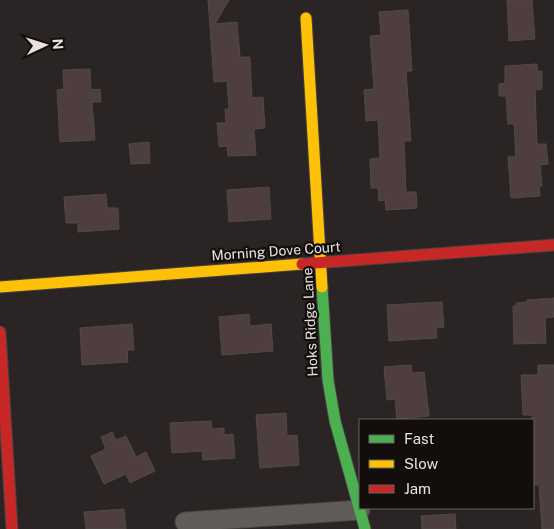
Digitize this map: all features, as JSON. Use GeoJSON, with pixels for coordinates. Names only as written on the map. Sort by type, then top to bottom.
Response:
{"type":"FeatureCollection","features":[{"type":"Feature","properties":{"kind":"street","name":"Hoks Ridge Lane"},"geometry":{"type":"LineString","coordinates":[[306,18],[328,380],[335,421],[359,506]]}},
{"type":"Feature","properties":{"kind":"street","name":"Morning Dove Court"},"geometry":{"type":"LineString","coordinates":[[0,287],[554,245]]}},
{"type":"Feature","properties":{"kind":"street"},"geometry":{"type":"LineString","coordinates":[[0,332],[12,529]]}},
{"type":"Feature","properties":{"kind":"street","name":"Hoks Ridge Lane"},"geometry":{"type":"LineString","coordinates":[[360,510],[365,529]]}},
{"type":"Feature","properties":{"kind":"street"},"geometry":{"type":"LineString","coordinates":[[185,522],[360,510]]}},
{"type":"Feature","properties":{"kind":"building"},"geometry":{"type":"Polygon","coordinates":[[[208,0],[229,0],[215,24],[237,22],[240,57],[250,57],[252,98],[263,97],[265,128],[254,129],[256,155],[228,156],[227,146],[219,147],[217,123],[226,123],[225,109],[229,109],[227,81],[214,82],[208,0]]]}},
{"type":"Feature","properties":{"kind":"building"},"geometry":{"type":"Polygon","coordinates":[[[507,0],[532,0],[535,39],[509,41],[507,0]]]}},
{"type":"Feature","properties":{"kind":"building"},"geometry":{"type":"Polygon","coordinates":[[[408,10],[412,71],[406,71],[411,141],[404,141],[406,192],[416,192],[417,208],[386,210],[385,200],[379,201],[378,188],[371,188],[370,159],[380,158],[378,120],[366,121],[364,90],[374,89],[370,36],[381,35],[379,12],[408,10]]]}},
{"type":"Feature","properties":{"kind":"building"},"geometry":{"type":"Polygon","coordinates":[[[537,64],[538,72],[542,71],[542,89],[535,90],[537,144],[546,144],[548,164],[540,165],[542,186],[539,186],[540,196],[511,198],[508,157],[516,156],[514,124],[508,124],[506,96],[499,96],[499,84],[505,83],[505,66],[537,64]]]}},
{"type":"Feature","properties":{"kind":"building"},"geometry":{"type":"Polygon","coordinates":[[[90,69],[91,90],[100,89],[101,102],[92,102],[95,140],[60,142],[57,90],[64,89],[63,70],[90,69]]]}},
{"type":"Feature","properties":{"kind":"building"},"geometry":{"type":"Polygon","coordinates":[[[149,142],[150,163],[131,164],[129,144],[149,142]]]}},
{"type":"Feature","properties":{"kind":"building"},"geometry":{"type":"Polygon","coordinates":[[[269,187],[271,219],[229,222],[227,190],[269,187]]]}},
{"type":"Feature","properties":{"kind":"building"},"geometry":{"type":"Polygon","coordinates":[[[106,194],[107,208],[118,208],[119,229],[78,232],[78,223],[66,223],[64,197],[106,194]]]}},
{"type":"Feature","properties":{"kind":"building"},"geometry":{"type":"Polygon","coordinates":[[[554,298],[554,317],[545,318],[546,343],[514,344],[513,306],[516,306],[516,303],[527,302],[527,300],[554,298]]]}},
{"type":"Feature","properties":{"kind":"building"},"geometry":{"type":"Polygon","coordinates":[[[442,302],[444,327],[436,328],[437,338],[389,341],[387,305],[442,302]]]}},
{"type":"Feature","properties":{"kind":"building"},"geometry":{"type":"Polygon","coordinates":[[[249,314],[250,326],[271,324],[273,351],[222,355],[219,317],[249,314]]]}},
{"type":"Feature","properties":{"kind":"building"},"geometry":{"type":"Polygon","coordinates":[[[132,324],[134,350],[127,350],[128,362],[82,365],[80,328],[132,324]]]}},
{"type":"Feature","properties":{"kind":"building"},"geometry":{"type":"Polygon","coordinates":[[[411,365],[412,373],[424,372],[429,416],[397,419],[395,399],[387,400],[384,367],[411,365]]]}},
{"type":"Feature","properties":{"kind":"building"},"geometry":{"type":"Polygon","coordinates":[[[538,365],[554,365],[554,529],[542,529],[539,485],[534,485],[534,419],[532,415],[523,415],[521,375],[538,375],[538,365]]]}},
{"type":"Feature","properties":{"kind":"building"},"geometry":{"type":"Polygon","coordinates":[[[286,413],[287,436],[297,435],[299,465],[260,468],[256,415],[286,413]]]}},
{"type":"Feature","properties":{"kind":"building"},"geometry":{"type":"Polygon","coordinates":[[[211,421],[212,429],[224,428],[224,435],[233,434],[235,458],[203,460],[202,451],[172,453],[170,423],[211,421]]]}},
{"type":"Feature","properties":{"kind":"building"},"geometry":{"type":"Polygon","coordinates":[[[112,432],[116,440],[126,436],[136,457],[146,452],[155,471],[130,483],[126,474],[104,484],[91,456],[106,449],[101,437],[112,432]]]}},
{"type":"Feature","properties":{"kind":"building"},"geometry":{"type":"Polygon","coordinates":[[[124,509],[126,529],[86,529],[84,512],[124,509]]]}},
{"type":"Feature","properties":{"kind":"building"},"geometry":{"type":"Polygon","coordinates":[[[455,514],[456,529],[422,529],[421,516],[455,514]]]}},
{"type":"Feature","properties":{"kind":"traffic: fast"},"geometry":{"type":"LineString","coordinates":[[322,287],[328,380],[335,421],[359,507]]}},
{"type":"Feature","properties":{"kind":"traffic: fast"},"geometry":{"type":"LineString","coordinates":[[359,509],[365,529]]}},
{"type":"Feature","properties":{"kind":"traffic: slow"},"geometry":{"type":"LineString","coordinates":[[306,18],[322,287]]}},
{"type":"Feature","properties":{"kind":"traffic: slow"},"geometry":{"type":"LineString","coordinates":[[0,287],[302,264]]}},
{"type":"Feature","properties":{"kind":"traffic: jam"},"geometry":{"type":"LineString","coordinates":[[302,264],[554,245]]}},
{"type":"Feature","properties":{"kind":"traffic: jam"},"geometry":{"type":"LineString","coordinates":[[0,332],[12,529]]}}]}
